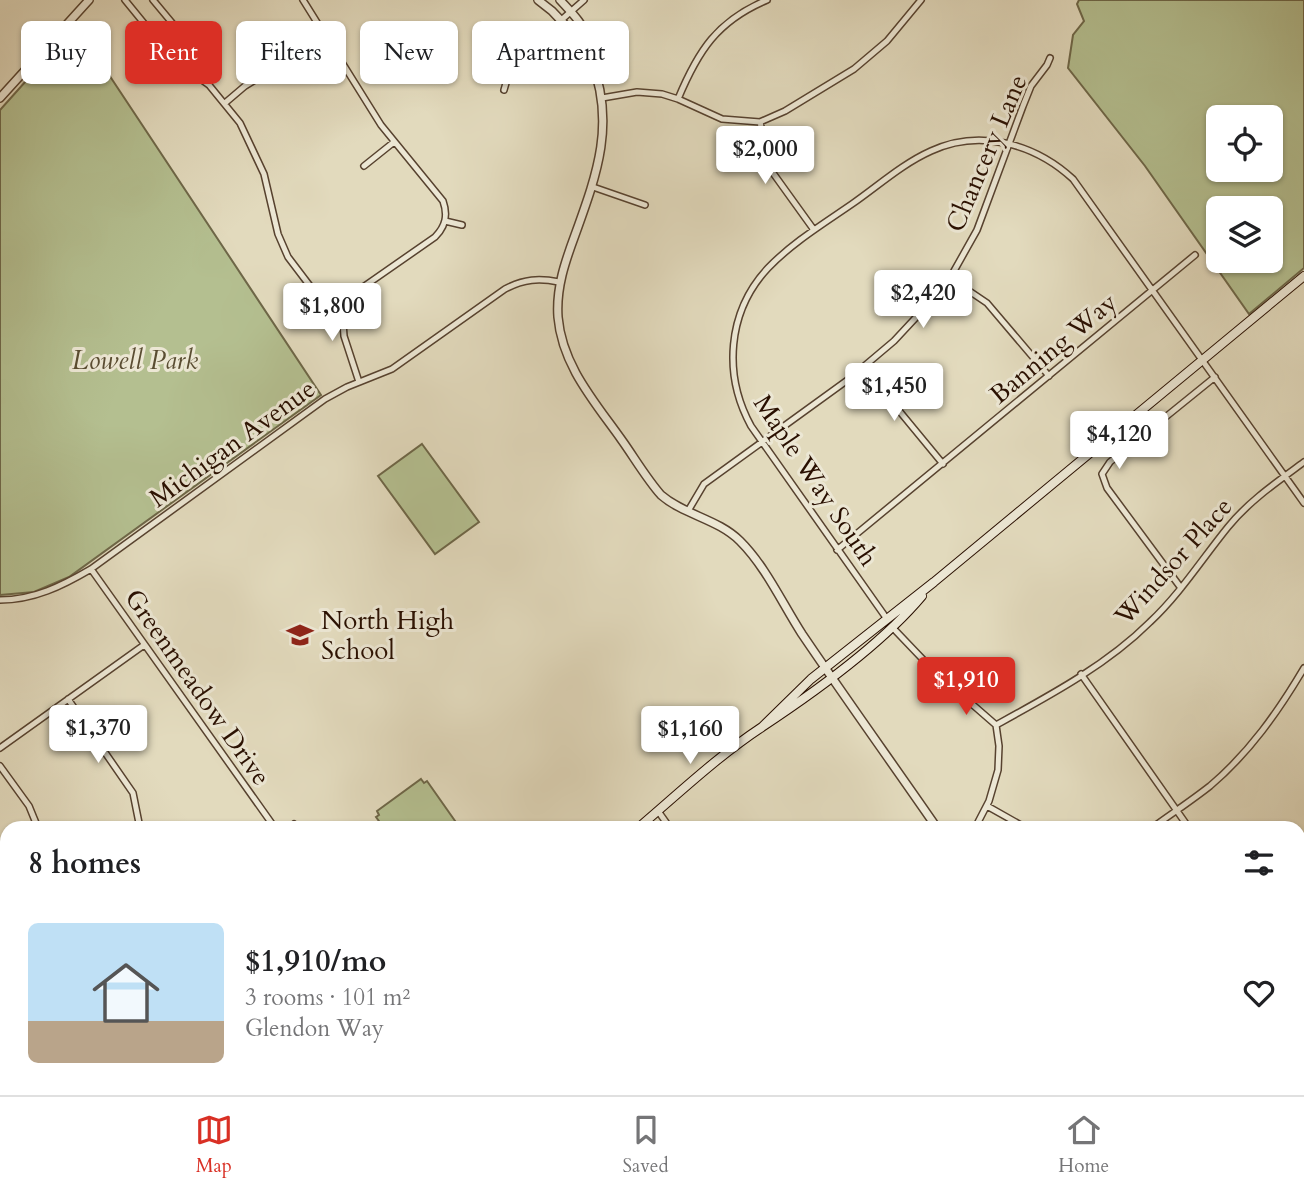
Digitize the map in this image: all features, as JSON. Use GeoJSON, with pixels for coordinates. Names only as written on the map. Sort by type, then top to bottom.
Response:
{"type":"FeatureCollection","features":[{"type":"Feature","properties":{"kind":"main road"},"geometry":{"type":"LineString","coordinates":[[761,727],[832,678],[934,582],[1304,276]]}},
{"type":"Feature","properties":{"kind":"main road"},"geometry":{"type":"LineString","coordinates":[[646,821],[761,727],[825,668],[889,623]]}},
{"type":"Feature","properties":{"kind":"street"},"geometry":{"type":"LineString","coordinates":[[0,98],[89,0]]}},
{"type":"Feature","properties":{"kind":"street"},"geometry":{"type":"LineString","coordinates":[[125,0],[174,60],[209,85],[244,131],[258,157],[278,234],[288,257],[310,286],[323,293],[341,295],[356,292],[435,237],[445,221],[446,210],[443,201],[369,108],[346,70]]}},
{"type":"Feature","properties":{"kind":"street"},"geometry":{"type":"LineString","coordinates":[[153,0],[198,54],[209,85]]}},
{"type":"Feature","properties":{"kind":"street"},"geometry":{"type":"LineString","coordinates":[[303,0],[316,21]]}},
{"type":"Feature","properties":{"kind":"street"},"geometry":{"type":"LineString","coordinates":[[538,0],[561,20]]}},
{"type":"Feature","properties":{"kind":"street"},"geometry":{"type":"LineString","coordinates":[[560,0],[576,21]]}},
{"type":"Feature","properties":{"kind":"street"},"geometry":{"type":"LineString","coordinates":[[504,90],[510,69],[518,58],[584,0]]}},
{"type":"Feature","properties":{"kind":"street"},"geometry":{"type":"LineString","coordinates":[[678,99],[691,68],[708,41],[729,20],[767,0]]}},
{"type":"Feature","properties":{"kind":"street"},"geometry":{"type":"LineString","coordinates":[[601,97],[649,92],[678,99],[722,120],[760,122],[785,111],[860,65],[887,41],[921,0]]}},
{"type":"Feature","properties":{"kind":"street","name":"Chancery Lane"},"geometry":{"type":"LineString","coordinates":[[688,511],[704,484],[863,367],[907,328],[950,278],[977,230],[1031,86],[1048,61]]}},
{"type":"Feature","properties":{"kind":"street"},"geometry":{"type":"LineString","coordinates":[[225,103],[248,84]]}},
{"type":"Feature","properties":{"kind":"street"},"geometry":{"type":"LineString","coordinates":[[599,84],[602,145],[593,187],[559,282],[559,327],[566,354],[578,378],[656,489],[670,502],[727,531],[742,543],[932,821]]}},
{"type":"Feature","properties":{"kind":"street"},"geometry":{"type":"LineString","coordinates":[[760,122],[773,173],[814,230]]}},
{"type":"Feature","properties":{"kind":"street","name":"Maple Way South"},"geometry":{"type":"LineString","coordinates":[[996,725],[934,670],[889,623],[743,411],[732,363],[736,326],[747,299],[761,276],[814,230],[908,164],[934,149],[978,140],[1010,143],[1045,158],[1073,179],[1304,503]]}},
{"type":"Feature","properties":{"kind":"street"},"geometry":{"type":"LineString","coordinates":[[364,166],[394,142]]}},
{"type":"Feature","properties":{"kind":"street"},"geometry":{"type":"LineString","coordinates":[[593,187],[645,205]]}},
{"type":"Feature","properties":{"kind":"street"},"geometry":{"type":"LineString","coordinates":[[445,221],[462,225]]}},
{"type":"Feature","properties":{"kind":"street","name":"Banning Way"},"geometry":{"type":"LineString","coordinates":[[837,550],[1195,255]]}},
{"type":"Feature","properties":{"kind":"street"},"geometry":{"type":"LineString","coordinates":[[950,278],[987,303],[1049,376]]}},
{"type":"Feature","properties":{"kind":"street","name":"Michigan Avenue"},"geometry":{"type":"LineString","coordinates":[[0,600],[50,591],[91,569],[325,399],[401,363],[513,285],[533,279],[559,282]]}},
{"type":"Feature","properties":{"kind":"street"},"geometry":{"type":"LineString","coordinates":[[341,295],[344,336],[359,382]]}},
{"type":"Feature","properties":{"kind":"street"},"geometry":{"type":"LineString","coordinates":[[863,367],[943,464]]}},
{"type":"Feature","properties":{"kind":"street"},"geometry":{"type":"LineString","coordinates":[[1181,588],[1107,488],[1102,474],[1110,462],[1215,377]]}},
{"type":"Feature","properties":{"kind":"street","name":"Windsor Place"},"geometry":{"type":"LineString","coordinates":[[996,725],[1081,674],[1132,639],[1166,607],[1228,526],[1256,498],[1304,462]]}},
{"type":"Feature","properties":{"kind":"street","name":"Greenmeadow Drive"},"geometry":{"type":"LineString","coordinates":[[91,569],[270,821]]}},
{"type":"Feature","properties":{"kind":"street"},"geometry":{"type":"LineString","coordinates":[[0,748],[144,645]]}},
{"type":"Feature","properties":{"kind":"street"},"geometry":{"type":"LineString","coordinates":[[1162,821],[1214,782],[1249,747],[1279,708],[1304,668]]}},
{"type":"Feature","properties":{"kind":"street"},"geometry":{"type":"LineString","coordinates":[[1081,674],[1184,821]]}},
{"type":"Feature","properties":{"kind":"street"},"geometry":{"type":"LineString","coordinates":[[68,699],[126,781],[136,803],[139,821]]}},
{"type":"Feature","properties":{"kind":"street"},"geometry":{"type":"LineString","coordinates":[[979,821],[987,806],[1000,762],[996,725]]}},
{"type":"Feature","properties":{"kind":"street"},"geometry":{"type":"LineString","coordinates":[[0,765],[29,806],[35,821]]}},
{"type":"Feature","properties":{"kind":"street"},"geometry":{"type":"LineString","coordinates":[[987,806],[1014,821]]}},
{"type":"Feature","properties":{"kind":"street"},"geometry":{"type":"LineString","coordinates":[[658,811],[665,821]]}},
{"type":"Feature","properties":{"kind":"green space"},"geometry":{"type":"Polygon","coordinates":[[[1079,0],[1304,0],[1304,268],[1249,314],[1220,273],[1283,273],[1283,196],[1206,196],[1206,253],[1145,166],[1068,68],[1073,35],[1084,21],[1077,4],[1079,0]]]}},
{"type":"Feature","properties":{"kind":"green space","name":"Lowell Park"},"geometry":{"type":"Polygon","coordinates":[[[111,78],[321,395],[69,577],[34,592],[0,595],[0,110],[23,84],[111,84],[111,78]]]}},
{"type":"Feature","properties":{"kind":"green space"},"geometry":{"type":"Polygon","coordinates":[[[422,444],[479,522],[435,554],[378,476],[422,444]]]}},
{"type":"Feature","properties":{"kind":"green space"},"geometry":{"type":"Polygon","coordinates":[[[421,779],[424,783],[427,781],[455,821],[379,821],[376,817],[379,815],[377,811],[421,779]]]}},
{"type":"Feature","properties":{"kind":"place","name":"North High School"},"geometry":{"type":"Point","coordinates":[300,635]}}]}
